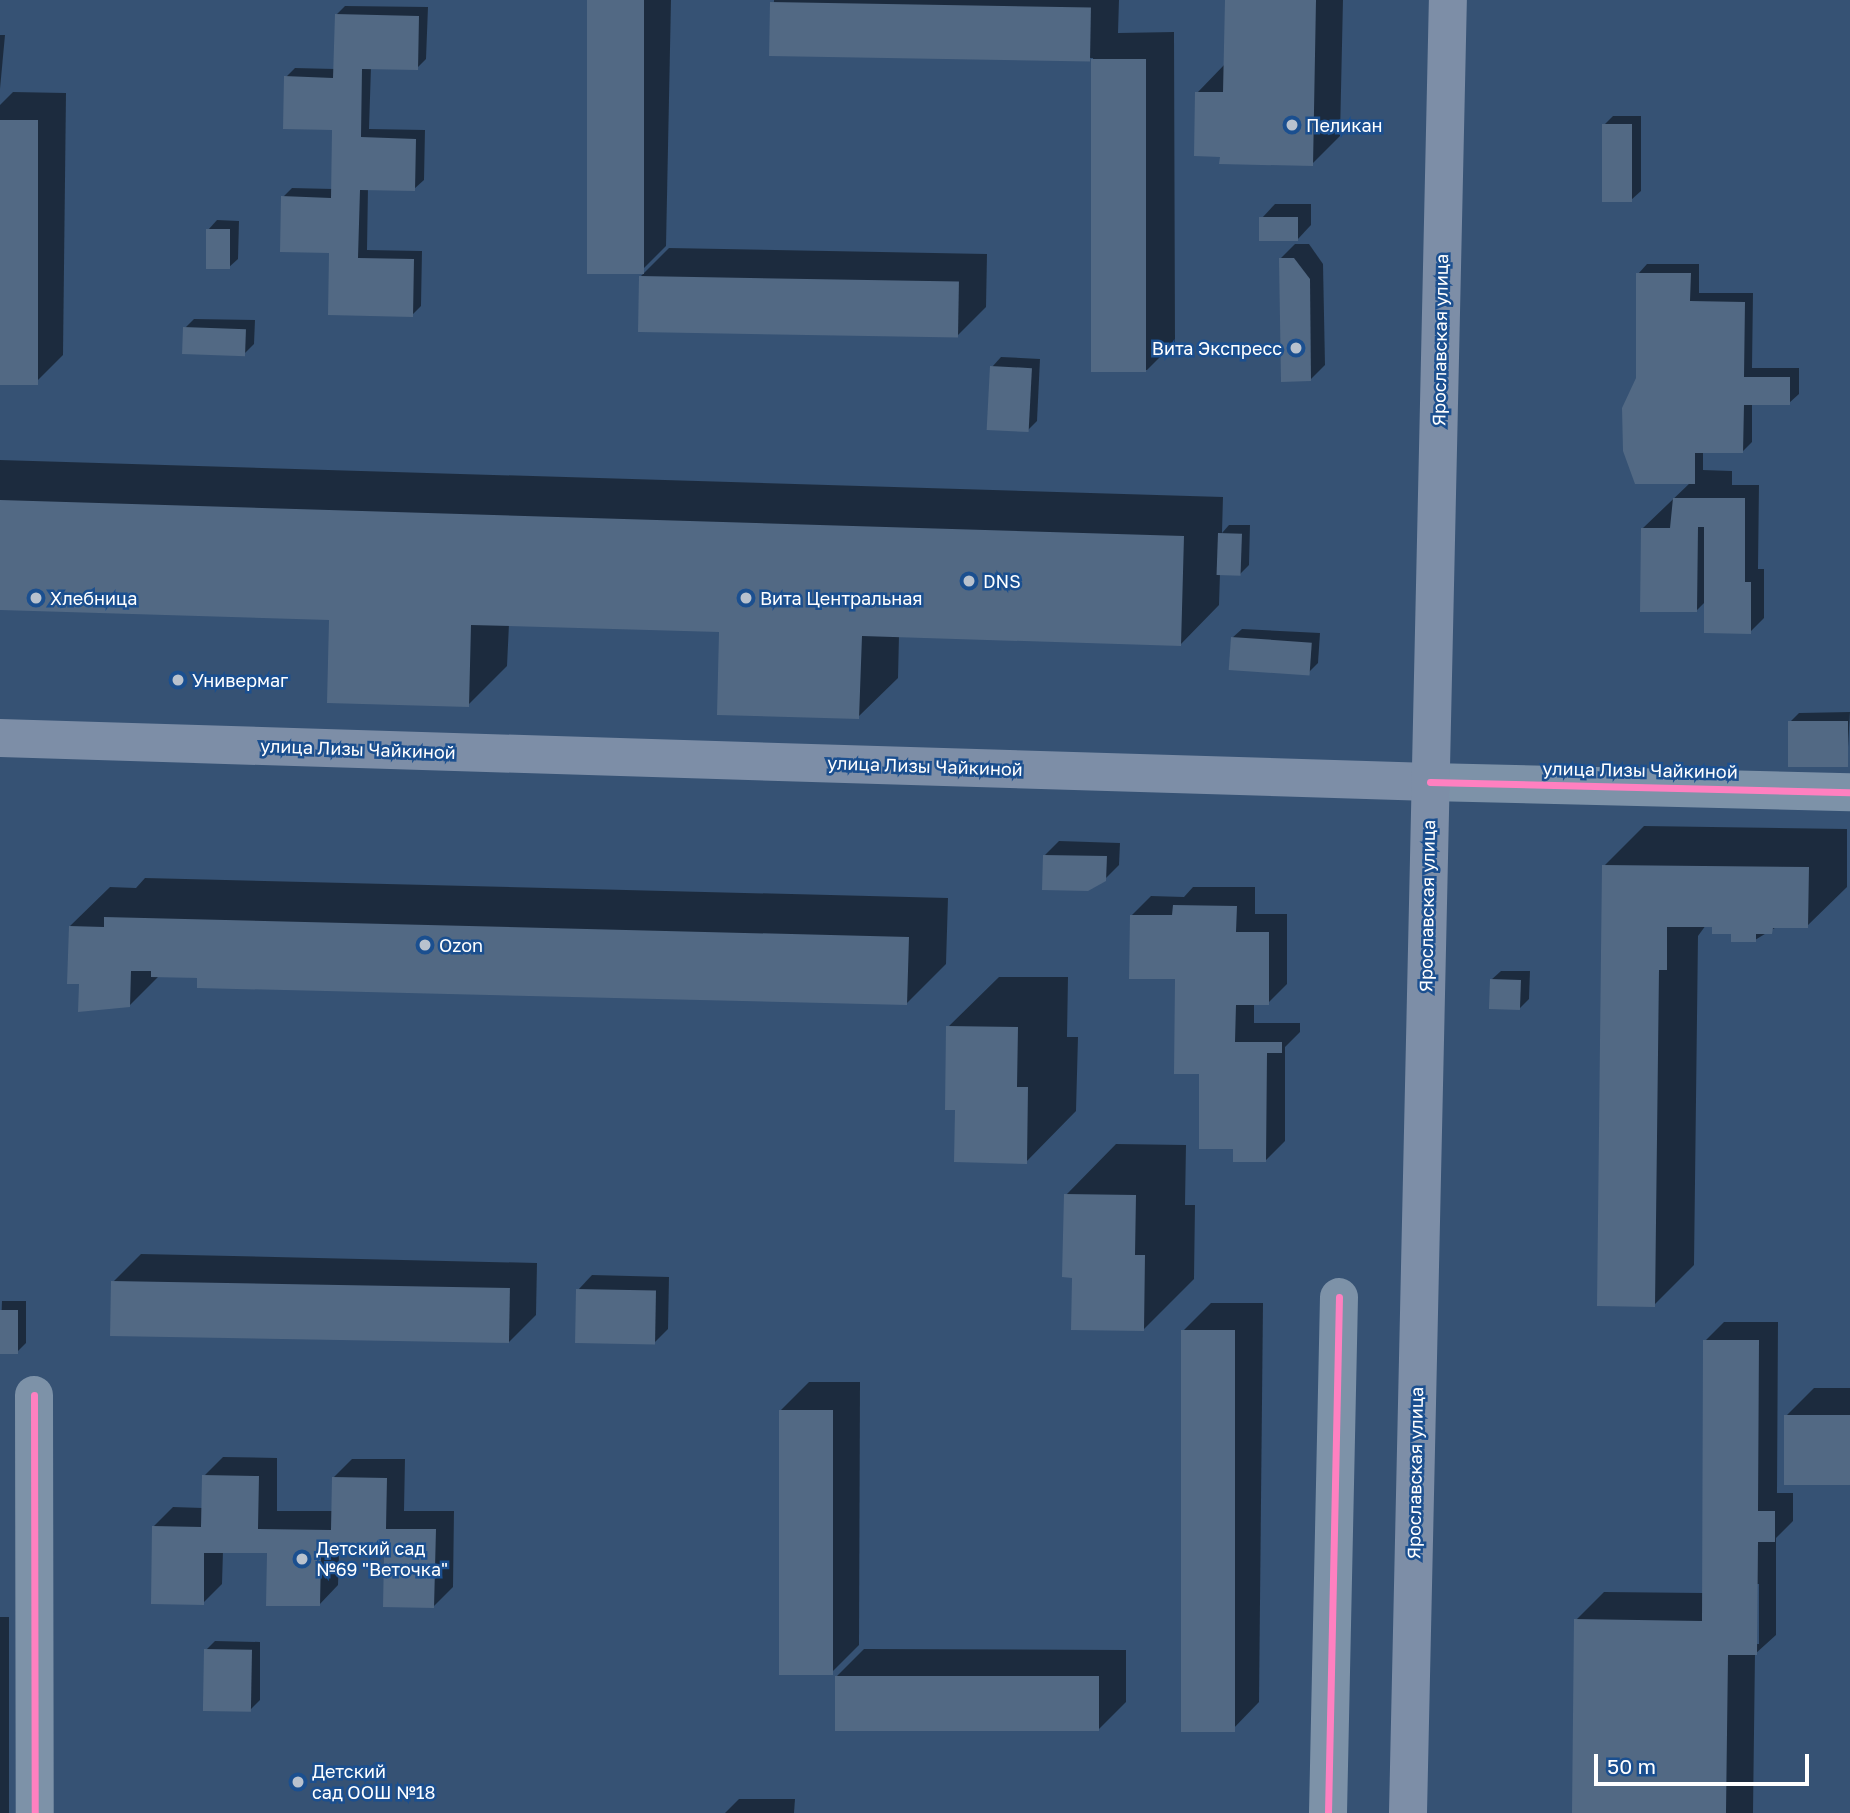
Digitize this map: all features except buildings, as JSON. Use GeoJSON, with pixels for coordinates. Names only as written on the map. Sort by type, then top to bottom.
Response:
{"type":"FeatureCollection","features":[{"type":"Feature","properties":{"kind":"main road","name":"Ярославская улица"},"geometry":{"type":"LineString","coordinates":[[1408,1813],[1448,0]]}},
{"type":"Feature","properties":{"kind":"main road","name":"улица Лизы Чайкиной"},"geometry":{"type":"LineString","coordinates":[[0,738],[1430,782]]}},
{"type":"Feature","properties":{"kind":"street","name":"улица Лизы Чайкиной"},"geometry":{"type":"LineString","coordinates":[[1430,782],[1850,792]]}},
{"type":"Feature","properties":{"kind":"street"},"geometry":{"type":"LineString","coordinates":[[1328,1813],[1339,1297]]}},
{"type":"Feature","properties":{"kind":"street"},"geometry":{"type":"LineString","coordinates":[[34,1395],[35,1813]]}},
{"type":"Feature","properties":{"kind":"cycle path"},"geometry":{"type":"LineString","coordinates":[[1430,782],[1850,792]]}},
{"type":"Feature","properties":{"kind":"cycle path"},"geometry":{"type":"LineString","coordinates":[[1328,1813],[1339,1297]]}},
{"type":"Feature","properties":{"kind":"cycle path"},"geometry":{"type":"LineString","coordinates":[[34,1395],[35,1813]]}},
{"type":"Feature","properties":{"kind":"place","name":"Пеликан"},"geometry":{"type":"Point","coordinates":[1292,125]}},
{"type":"Feature","properties":{"kind":"place","name":"Вита Экспресс"},"geometry":{"type":"Point","coordinates":[1296,348]}},
{"type":"Feature","properties":{"kind":"place","name":"DNS"},"geometry":{"type":"Point","coordinates":[969,581]}},
{"type":"Feature","properties":{"kind":"place","name":"Хлебница"},"geometry":{"type":"Point","coordinates":[36,598]}},
{"type":"Feature","properties":{"kind":"place","name":"Вита Центральная"},"geometry":{"type":"Point","coordinates":[746,598]}},
{"type":"Feature","properties":{"kind":"place","name":"Универмаг"},"geometry":{"type":"Point","coordinates":[178,680]}},
{"type":"Feature","properties":{"kind":"place","name":"Ozon"},"geometry":{"type":"Point","coordinates":[425,945]}},
{"type":"Feature","properties":{"kind":"place","name":"Детский сад №69 \"Веточка\""},"geometry":{"type":"Point","coordinates":[302,1559]}},
{"type":"Feature","properties":{"kind":"place","name":"Детский сад ООШ №18"},"geometry":{"type":"Point","coordinates":[298,1782]}}]}
